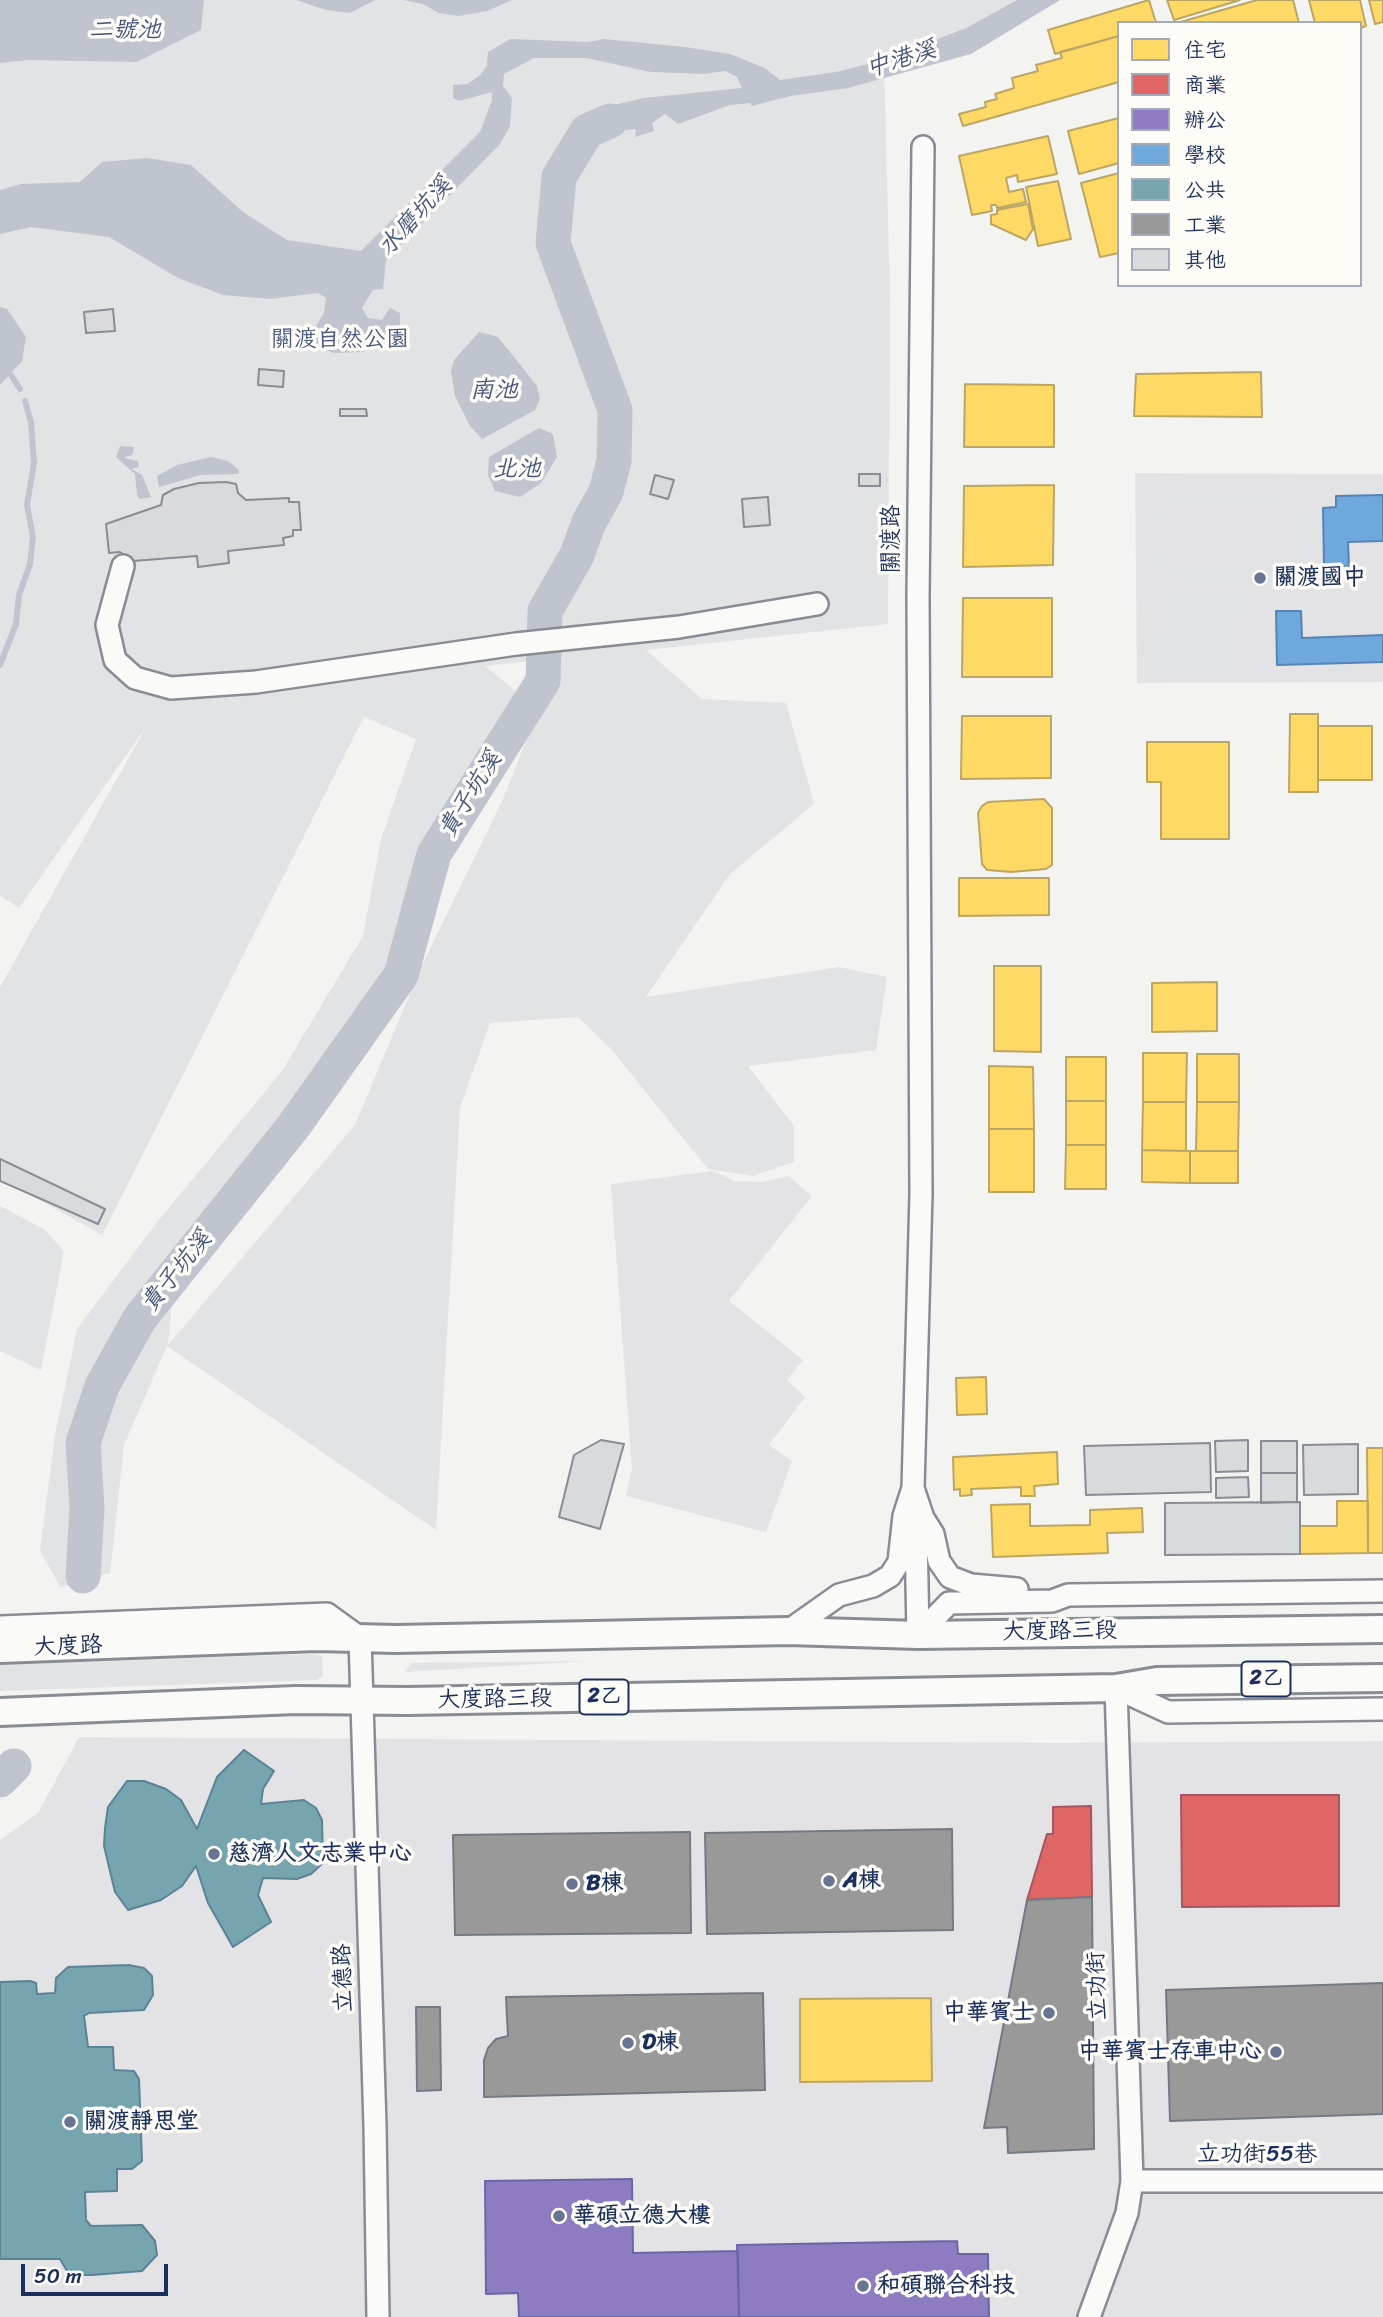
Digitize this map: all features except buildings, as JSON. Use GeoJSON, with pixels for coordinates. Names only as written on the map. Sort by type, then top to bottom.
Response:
{"type":"FeatureCollection","features":[{"type":"Feature","properties":{"kind":"main road","name":"大度路三段"},"geometry":{"type":"LineString","coordinates":[[118,1634],[360,1638],[788,1631],[918,1635],[1379,1629]]}},
{"type":"Feature","properties":{"kind":"main road","name":"大度路"},"geometry":{"type":"LineString","coordinates":[[18,1641],[118,1634]]}},
{"type":"Feature","properties":{"kind":"main road","name":"大度路三段"},"geometry":{"type":"LineString","coordinates":[[0,1712],[296,1699],[362,1701],[1116,1688],[1157,1681],[1379,1678]]}},
{"type":"Feature","properties":{"kind":"street","name":"關渡路"},"geometry":{"type":"LineString","coordinates":[[913,1488],[921,1194],[918,569],[923,147]]}},
{"type":"Feature","properties":{"kind":"street"},"geometry":{"type":"LineString","coordinates":[[123,566],[107,625],[115,660],[135,678],[171,688],[256,682],[461,653],[679,627],[817,604]]}},
{"type":"Feature","properties":{"kind":"street"},"geometry":{"type":"LineString","coordinates":[[913,1488],[923,1518],[933,1534],[939,1561],[950,1577],[971,1585],[1053,1589],[1068,1595]]}},
{"type":"Feature","properties":{"kind":"street"},"geometry":{"type":"LineString","coordinates":[[788,1631],[839,1595],[873,1586],[890,1576],[899,1562],[904,1516],[913,1488]]}},
{"type":"Feature","properties":{"kind":"street"},"geometry":{"type":"LineString","coordinates":[[918,1635],[916,1533],[923,1518]]}},
{"type":"Feature","properties":{"kind":"street","name":"大度路三段"},"geometry":{"type":"LineString","coordinates":[[1068,1595],[1383,1591]]}},
{"type":"Feature","properties":{"kind":"street"},"geometry":{"type":"LineString","coordinates":[[918,1635],[949,1603],[1052,1601],[1068,1595]]}},
{"type":"Feature","properties":{"kind":"street"},"geometry":{"type":"LineString","coordinates":[[0,1627],[18,1641]]}},
{"type":"Feature","properties":{"kind":"street","name":"立德路"},"geometry":{"type":"LineString","coordinates":[[360,1638],[378,2317]]}},
{"type":"Feature","properties":{"kind":"street","name":"大度路三段"},"geometry":{"type":"LineString","coordinates":[[1116,1688],[1168,1712],[1383,1709]]}},
{"type":"Feature","properties":{"kind":"street","name":"立功街"},"geometry":{"type":"LineString","coordinates":[[1089,2317],[1127,2213],[1132,2181],[1116,1688]]}},
{"type":"Feature","properties":{"kind":"street","name":"立功街55巷"},"geometry":{"type":"LineString","coordinates":[[1132,2181],[1383,2181]]}},
{"type":"Feature","properties":{"kind":"shaded area","name":"關渡國中"},"geometry":{"type":"Polygon","coordinates":[[[1135,473],[1383,474],[1383,682],[1137,683],[1135,473]]]}},
{"type":"Feature","properties":{"kind":"shaded area"},"geometry":{"type":"Polygon","coordinates":[[[713,1171],[735,1181],[762,1182],[788,1176],[812,1196],[729,1301],[803,1360],[787,1380],[805,1397],[769,1445],[792,1461],[766,1532],[626,1496],[632,1469],[611,1184],[713,1171]]]}},
{"type":"Feature","properties":{"kind":"shaded area"},"geometry":{"type":"Polygon","coordinates":[[[79,1737],[1059,1743],[1383,1741],[1383,2317],[0,2317],[0,1840],[38,1813],[79,1737]]]}},
{"type":"Feature","properties":{"kind":"green space","name":"關渡自然公園"},"geometry":{"type":"Polygon","coordinates":[[[0,0],[1017,0],[966,28],[884,60],[890,299],[888,624],[646,650],[702,699],[786,703],[814,804],[730,874],[646,997],[839,967],[887,977],[876,1050],[748,1066],[794,1126],[794,1162],[753,1176],[708,1169],[611,1049],[578,1017],[490,1023],[460,1108],[436,1530],[167,1346],[124,1445],[110,1573],[60,1587],[40,1550],[55,1435],[77,1329],[158,1221],[282,1071],[363,936],[381,839],[416,739],[364,717],[102,1235],[0,1178],[0,987],[146,727],[19,908],[0,896],[0,0]],[[559,658],[485,666],[522,696],[423,866],[382,977],[285,1126],[177,1248],[168,1345],[355,1125],[422,965],[503,799],[559,658]]]}},
{"type":"Feature","properties":{"kind":"green space"},"geometry":{"type":"Polygon","coordinates":[[[1281,490],[1309,510],[1316,531],[1314,551],[1306,567],[1296,576],[1278,584],[1176,583],[1158,574],[1148,562],[1144,537],[1146,519],[1161,498],[1172,493],[1281,490]],[[1275,504],[1185,506],[1169,515],[1164,522],[1161,532],[1166,555],[1182,567],[1273,566],[1293,550],[1296,537],[1287,512],[1275,504]]]}},
{"type":"Feature","properties":{"kind":"green space"},"geometry":{"type":"Polygon","coordinates":[[[1154,588],[1247,588],[1244,676],[1151,678],[1154,588]]]}},
{"type":"Feature","properties":{"kind":"green space"},"geometry":{"type":"Polygon","coordinates":[[[0,1206],[44,1229],[64,1251],[41,1370],[0,1351],[0,1206]]]}},
{"type":"Feature","properties":{"kind":"green space"},"geometry":{"type":"Polygon","coordinates":[[[315,1654],[322,1656],[323,1676],[317,1680],[0,1691],[0,1665],[315,1654]]]}},
{"type":"Feature","properties":{"kind":"green space"},"geometry":{"type":"Polygon","coordinates":[[[589,1661],[405,1672],[411,1663],[589,1661]]]}},
{"type":"Feature","properties":{"kind":"water","name":"二號池"},"geometry":{"type":"Polygon","coordinates":[[[0,0],[204,0],[201,30],[137,62],[28,60],[0,63],[0,0]]]}},
{"type":"Feature","properties":{"kind":"water"},"geometry":{"type":"Polygon","coordinates":[[[296,0],[375,0],[350,13],[326,10],[296,0]]]}},
{"type":"Feature","properties":{"kind":"water"},"geometry":{"type":"Polygon","coordinates":[[[403,0],[512,0],[487,11],[458,16],[439,13],[423,4],[403,0]]]}},
{"type":"Feature","properties":{"kind":"water"},"geometry":{"type":"Polygon","coordinates":[[[1017,0],[1060,0],[971,54],[848,88],[790,96],[752,106],[750,103],[730,105],[678,124],[665,114],[652,123],[654,131],[635,137],[636,129],[607,132],[595,143],[575,149],[575,135],[580,122],[605,107],[644,98],[742,88],[737,77],[725,71],[704,74],[651,72],[586,58],[534,58],[504,74],[503,86],[512,98],[510,126],[500,144],[386,260],[383,289],[373,290],[362,308],[368,318],[382,320],[390,308],[400,313],[400,329],[362,352],[334,353],[317,347],[310,336],[324,313],[326,298],[318,293],[270,299],[223,295],[178,278],[109,237],[31,227],[0,234],[0,190],[21,184],[80,182],[102,162],[147,158],[191,165],[243,212],[287,240],[361,251],[480,132],[492,100],[492,92],[459,101],[453,98],[453,85],[468,84],[480,75],[487,66],[488,52],[510,39],[588,42],[604,39],[685,47],[730,54],[765,68],[780,80],[836,72],[884,60],[966,28],[1017,0]]]}},
{"type":"Feature","properties":{"kind":"water"},"geometry":{"type":"Polygon","coordinates":[[[0,307],[7,309],[26,337],[22,361],[0,385],[0,307]]]}},
{"type":"Feature","properties":{"kind":"water","name":"南池"},"geometry":{"type":"Polygon","coordinates":[[[479,332],[498,337],[537,386],[540,399],[535,410],[482,439],[470,426],[455,396],[451,371],[454,360],[479,332]]]}},
{"type":"Feature","properties":{"kind":"water","name":"北池"},"geometry":{"type":"Polygon","coordinates":[[[539,428],[553,434],[557,457],[541,483],[520,497],[495,491],[488,475],[489,457],[539,428]]]}},
{"type":"Feature","properties":{"kind":"water"},"geometry":{"type":"Polygon","coordinates":[[[120,446],[134,447],[132,455],[124,458],[138,461],[139,467],[132,469],[142,475],[151,497],[140,499],[137,495],[135,474],[116,457],[120,446]]]}},
{"type":"Feature","properties":{"kind":"water"},"geometry":{"type":"Polygon","coordinates":[[[211,457],[228,461],[239,470],[238,474],[201,475],[159,487],[157,476],[177,465],[211,457]]]}},
{"type":"Feature","properties":{"kind":"waterway","name":"貴子坑溪"},"geometry":{"type":"LineString","coordinates":[[83,1576],[87,1509],[83,1443],[102,1386],[140,1318],[293,1127],[401,975],[434,854],[543,681],[545,611],[577,555],[589,522],[606,492],[614,461],[615,410],[553,243],[559,177],[587,131],[610,121]]}},
{"type":"Feature","properties":{"kind":"waterway"},"geometry":{"type":"LineString","coordinates":[[11,375],[20,389]]}},
{"type":"Feature","properties":{"kind":"waterway"},"geometry":{"type":"LineString","coordinates":[[0,665],[16,624],[19,595],[30,564],[33,537],[27,505],[34,463],[31,422],[25,401]]}},
{"type":"Feature","properties":{"kind":"waterway","name":"貴子坑溪"},"geometry":{"type":"LineString","coordinates":[[0,1780],[14,1766]]}},
{"type":"Feature","properties":{"kind":"place","name":"關渡國中"},"geometry":{"type":"Point","coordinates":[1260,578]}},
{"type":"Feature","properties":{"kind":"place","name":"慈濟人文志業中心"},"geometry":{"type":"Point","coordinates":[214,1854]}},
{"type":"Feature","properties":{"kind":"place","name":"A棟"},"geometry":{"type":"Point","coordinates":[829,1881]}},
{"type":"Feature","properties":{"kind":"place","name":"B棟"},"geometry":{"type":"Point","coordinates":[572,1884]}},
{"type":"Feature","properties":{"kind":"place","name":"中華賓士"},"geometry":{"type":"Point","coordinates":[1049,2013]}},
{"type":"Feature","properties":{"kind":"place","name":"D棟"},"geometry":{"type":"Point","coordinates":[628,2043]}},
{"type":"Feature","properties":{"kind":"place","name":"中華賓士存車中心"},"geometry":{"type":"Point","coordinates":[1276,2052]}},
{"type":"Feature","properties":{"kind":"place","name":"關渡靜思堂"},"geometry":{"type":"Point","coordinates":[70,2122]}},
{"type":"Feature","properties":{"kind":"place","name":"華碩立德大樓"},"geometry":{"type":"Point","coordinates":[559,2216]}},
{"type":"Feature","properties":{"kind":"place","name":"和碩聯合科技"},"geometry":{"type":"Point","coordinates":[863,2286]}},
{"type":"Feature","properties":{"kind":"water label","name":"中港溪"},"geometry":{"type":"Point","coordinates":[901,60]}},
{"type":"Feature","properties":{"kind":"water label","name":"水磨坑溪"},"geometry":{"type":"Point","coordinates":[416,217]}}]}
